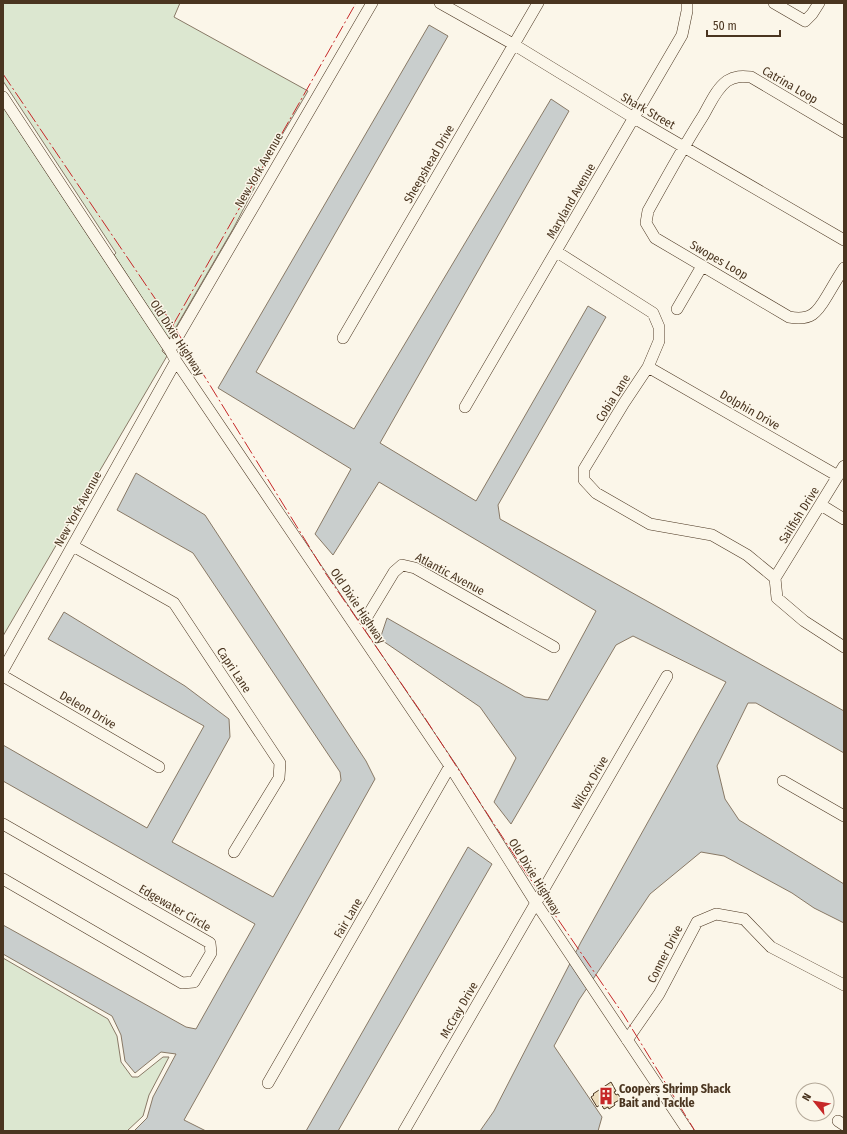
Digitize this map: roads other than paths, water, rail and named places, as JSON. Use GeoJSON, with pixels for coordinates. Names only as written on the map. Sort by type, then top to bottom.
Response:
{"type":"FeatureCollection","features":[{"type":"Feature","properties":{"kind":"street","name":"New York Avenue"},"geometry":{"type":"LineString","coordinates":[[170,350],[372,3]]}},
{"type":"Feature","properties":{"kind":"street","name":"Shark Street"},"geometry":{"type":"LineString","coordinates":[[440,3],[514,44],[634,118],[844,240]]}},
{"type":"Feature","properties":{"kind":"street","name":"Sheepshead Drive"},"geometry":{"type":"LineString","coordinates":[[343,338],[538,3]]}},
{"type":"Feature","properties":{"kind":"street","name":"Maryland Avenue"},"geometry":{"type":"LineString","coordinates":[[465,407],[557,252],[682,35],[687,11],[687,3]]}},
{"type":"Feature","properties":{"kind":"street"},"geometry":{"type":"LineString","coordinates":[[774,3],[805,21],[812,14],[819,3]]}},
{"type":"Feature","properties":{"kind":"street","name":"Catrina Loop"},"geometry":{"type":"LineString","coordinates":[[684,146],[718,90],[734,77],[742,76],[750,78],[844,132]]}},
{"type":"Feature","properties":{"kind":"street","name":"Old Dixie Highway"},"geometry":{"type":"LineString","coordinates":[[3,97],[176,361],[450,766],[570,956],[688,1131]]}},
{"type":"Feature","properties":{"kind":"street","name":"Swopes Loop"},"geometry":{"type":"LineString","coordinates":[[684,146],[648,211],[646,223],[656,238],[789,317],[799,318],[810,316],[818,311],[844,268]]}},
{"type":"Feature","properties":{"kind":"street","name":"Cobia Lane"},"geometry":{"type":"LineString","coordinates":[[557,252],[653,313],[659,327],[659,340],[648,366],[584,469],[584,480],[596,493],[650,524],[712,535],[747,555],[775,578]]}},
{"type":"Feature","properties":{"kind":"street"},"geometry":{"type":"LineString","coordinates":[[677,309],[702,266]]}},
{"type":"Feature","properties":{"kind":"street","name":"New York Avenue"},"geometry":{"type":"LineString","coordinates":[[3,670],[176,361]]}},
{"type":"Feature","properties":{"kind":"street","name":"Dolphin Drive"},"geometry":{"type":"LineString","coordinates":[[648,366],[838,476]]}},
{"type":"Feature","properties":{"kind":"street","name":"Sailfish Drive"},"geometry":{"type":"LineString","coordinates":[[775,578],[844,466]]}},
{"type":"Feature","properties":{"kind":"street"},"geometry":{"type":"LineString","coordinates":[[821,505],[844,519]]}},
{"type":"Feature","properties":{"kind":"street","name":"Capri Lane"},"geometry":{"type":"LineString","coordinates":[[73,546],[174,604],[280,763],[279,778],[234,852]]}},
{"type":"Feature","properties":{"kind":"street","name":"Atlantic Avenue"},"geometry":{"type":"LineString","coordinates":[[359,630],[394,572],[402,564],[415,568],[554,647]]}},
{"type":"Feature","properties":{"kind":"street"},"geometry":{"type":"LineString","coordinates":[[775,578],[777,598],[804,621],[844,647]]}},
{"type":"Feature","properties":{"kind":"street","name":"Deleon Drive"},"geometry":{"type":"LineString","coordinates":[[3,676],[159,767]]}},
{"type":"Feature","properties":{"kind":"street","name":"Wilcox Drive"},"geometry":{"type":"LineString","coordinates":[[536,903],[667,676]]}},
{"type":"Feature","properties":{"kind":"street","name":"Fair Lane"},"geometry":{"type":"LineString","coordinates":[[268,1083],[450,766]]}},
{"type":"Feature","properties":{"kind":"street"},"geometry":{"type":"LineString","coordinates":[[783,781],[844,816]]}},
{"type":"Feature","properties":{"kind":"street","name":"Edgewater Circle"},"geometry":{"type":"LineString","coordinates":[[3,824],[210,943],[211,953],[194,982],[182,983],[3,879]]}},
{"type":"Feature","properties":{"kind":"street","name":"McCray Drive"},"geometry":{"type":"LineString","coordinates":[[404,1131],[536,903]]}},
{"type":"Feature","properties":{"kind":"street","name":"Conner Drive"},"geometry":{"type":"LineString","coordinates":[[627,1040],[659,994],[697,922],[716,914],[744,919],[771,946],[844,985]]}},
{"type":"Feature","properties":{"kind":"place","name":"Coopers Shrimp Shack Bait and Tackle"},"geometry":{"type":"Point","coordinates":[606,1096]}}]}
